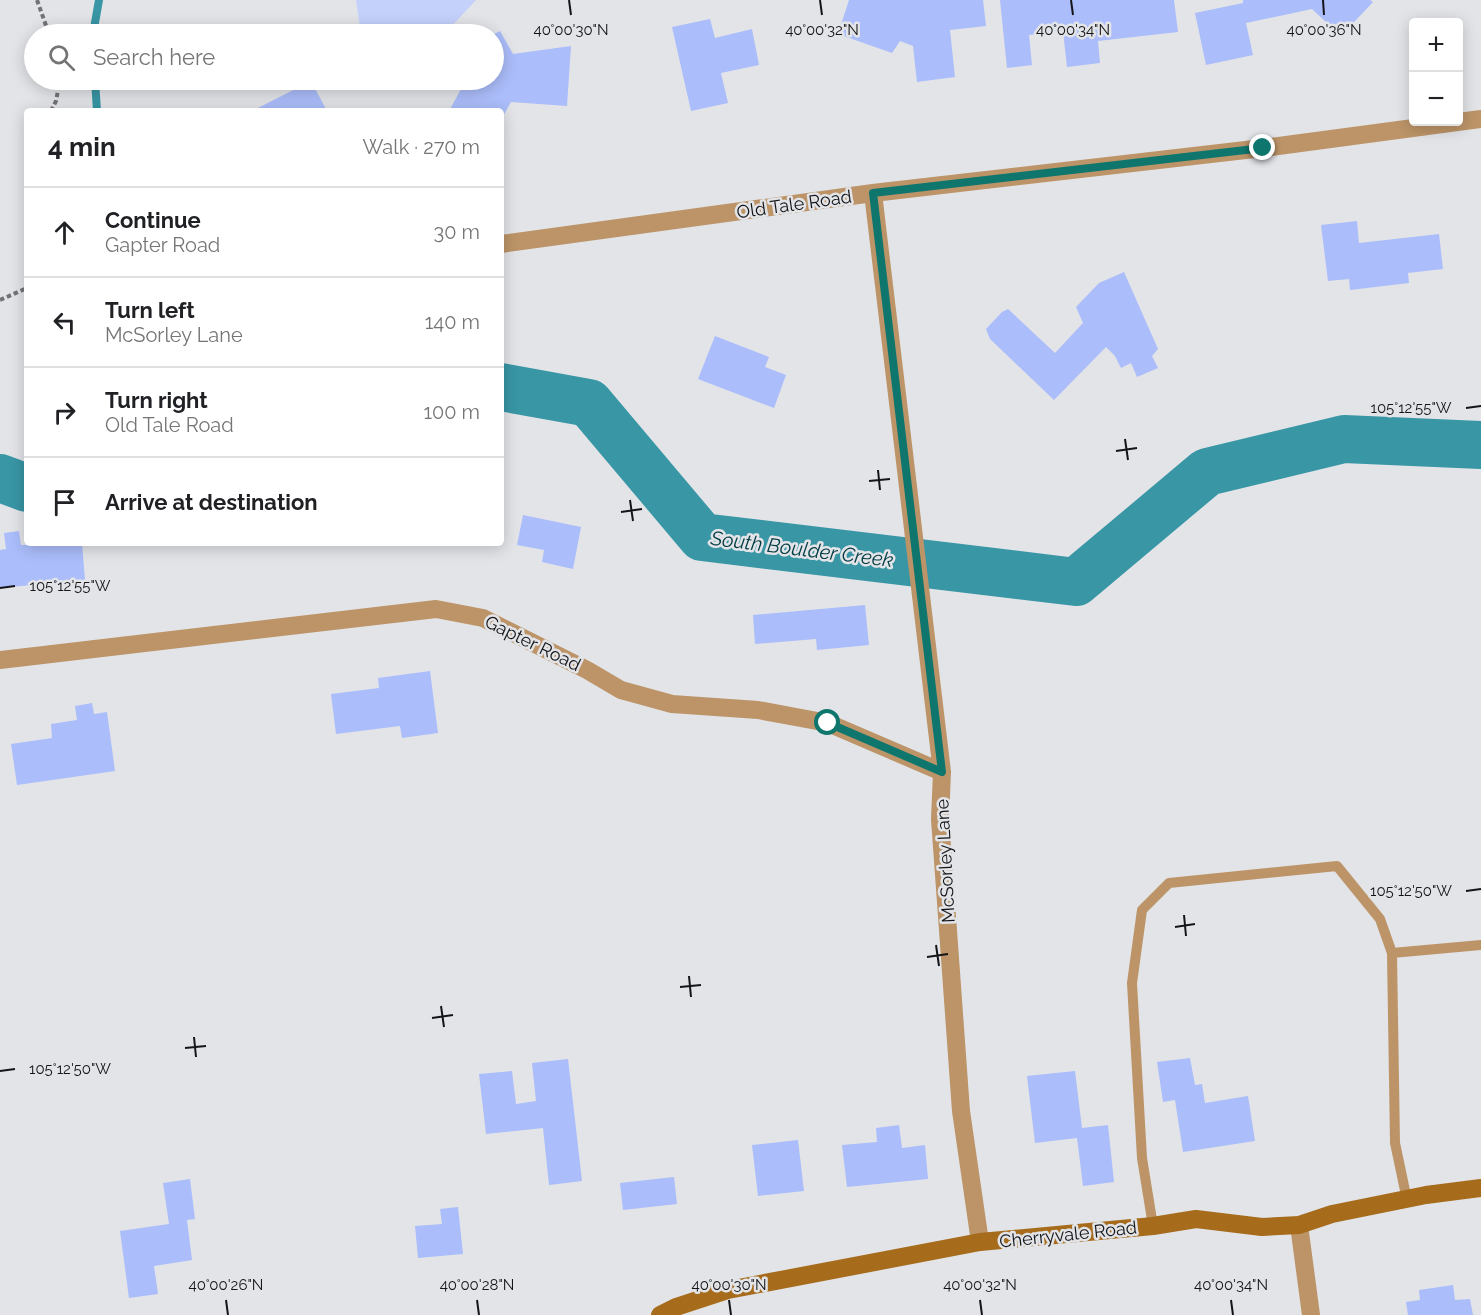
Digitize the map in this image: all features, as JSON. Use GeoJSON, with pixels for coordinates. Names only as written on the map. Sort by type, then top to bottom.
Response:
{"type":"FeatureCollection","features":[{"type":"Feature","properties":{"kind":"street","name":"Old Tale Road"},"geometry":{"type":"LineString","coordinates":[[504,244],[873,193],[1263,148],[1481,119]]}},
{"type":"Feature","properties":{"kind":"street","name":"McSorley Lane"},"geometry":{"type":"LineString","coordinates":[[873,193],[942,772],[940,819],[961,1111],[980,1242]]}},
{"type":"Feature","properties":{"kind":"street","name":"Gapter Road"},"geometry":{"type":"LineString","coordinates":[[0,660],[436,609],[483,618],[587,670],[621,690],[672,704],[758,710],[828,723],[942,772]]}},
{"type":"Feature","properties":{"kind":"street","name":"Cherryvale Road"},"geometry":{"type":"LineString","coordinates":[[660,1315],[676,1307],[728,1290],[980,1242],[1153,1226],[1196,1219],[1262,1227],[1299,1225],[1332,1214],[1426,1195],[1481,1188]]}},
{"type":"Feature","properties":{"kind":"street"},"geometry":{"type":"LineString","coordinates":[[1299,1225],[1311,1315]]}},
{"type":"Feature","properties":{"kind":"lane"},"geometry":{"type":"LineString","coordinates":[[1153,1226],[1142,1158],[1132,983],[1142,910],[1169,883],[1337,866],[1380,919],[1392,953],[1395,1143],[1407,1200]]}},
{"type":"Feature","properties":{"kind":"lane"},"geometry":{"type":"LineString","coordinates":[[1392,953],[1481,945]]}},
{"type":"Feature","properties":{"kind":"path"},"geometry":{"type":"LineString","coordinates":[[37,0],[45,24]]}},
{"type":"Feature","properties":{"kind":"path"},"geometry":{"type":"LineString","coordinates":[[52,108],[58,90]]}},
{"type":"Feature","properties":{"kind":"path"},"geometry":{"type":"LineString","coordinates":[[0,300],[24,289]]}},
{"type":"Feature","properties":{"kind":"shaded area"},"geometry":{"type":"Polygon","coordinates":[[[356,0],[476,0],[454,24],[360,24],[356,0]]]}},
{"type":"Feature","properties":{"kind":"building"},"geometry":{"type":"Polygon","coordinates":[[[849,0],[983,0],[986,26],[950,30],[955,77],[917,82],[913,46],[900,41],[892,53],[838,34],[849,0]]]}},
{"type":"Feature","properties":{"kind":"building"},"geometry":{"type":"Polygon","coordinates":[[[1000,0],[1174,0],[1178,32],[1098,41],[1100,63],[1067,67],[1063,31],[1029,35],[1032,65],[1007,68],[1000,0]]]}},
{"type":"Feature","properties":{"kind":"building"},"geometry":{"type":"Polygon","coordinates":[[[1243,0],[1370,0],[1373,2],[1341,36],[1312,9],[1246,23],[1253,55],[1206,65],[1195,13],[1243,3],[1243,0]]]}},
{"type":"Feature","properties":{"kind":"building"},"geometry":{"type":"Polygon","coordinates":[[[710,19],[715,38],[752,29],[759,65],[721,73],[728,103],[691,111],[672,27],[710,19]]]}},
{"type":"Feature","properties":{"kind":"building"},"geometry":{"type":"Polygon","coordinates":[[[504,38],[513,54],[571,46],[567,106],[511,102],[504,115],[504,108],[451,108],[461,90],[504,90],[504,38]]]}},
{"type":"Feature","properties":{"kind":"building"},"geometry":{"type":"Polygon","coordinates":[[[293,90],[316,90],[325,108],[258,108],[293,90]]]}},
{"type":"Feature","properties":{"kind":"building"},"geometry":{"type":"Polygon","coordinates":[[[1357,221],[1359,243],[1439,234],[1443,269],[1408,273],[1409,283],[1350,290],[1349,279],[1328,281],[1321,225],[1357,221]]]}},
{"type":"Feature","properties":{"kind":"building"},"geometry":{"type":"Polygon","coordinates":[[[1124,272],[1158,349],[1152,356],[1158,368],[1137,377],[1131,363],[1121,368],[1115,356],[1106,347],[1054,400],[990,339],[986,329],[1002,312],[1008,309],[1055,353],[1083,323],[1076,307],[1099,283],[1124,272]]]}},
{"type":"Feature","properties":{"kind":"building"},"geometry":{"type":"Polygon","coordinates":[[[715,336],[769,357],[765,367],[786,375],[774,408],[698,379],[715,336]]]}},
{"type":"Feature","properties":{"kind":"building"},"geometry":{"type":"Polygon","coordinates":[[[523,515],[581,527],[573,569],[542,562],[544,550],[517,545],[523,515]]]}},
{"type":"Feature","properties":{"kind":"building"},"geometry":{"type":"Polygon","coordinates":[[[19,531],[21,545],[24,546],[82,546],[85,580],[0,588],[0,550],[6,549],[4,533],[19,531]]]}},
{"type":"Feature","properties":{"kind":"building"},"geometry":{"type":"Polygon","coordinates":[[[865,605],[869,645],[817,650],[816,639],[755,644],[753,615],[865,605]]]}},
{"type":"Feature","properties":{"kind":"building"},"geometry":{"type":"Polygon","coordinates":[[[430,671],[438,733],[402,738],[400,726],[336,734],[331,694],[379,688],[378,678],[430,671]]]}},
{"type":"Feature","properties":{"kind":"building"},"geometry":{"type":"Polygon","coordinates":[[[92,703],[94,714],[107,712],[115,771],[17,785],[11,744],[52,738],[51,724],[77,720],[75,706],[92,703]]]}},
{"type":"Feature","properties":{"kind":"building"},"geometry":{"type":"Polygon","coordinates":[[[1190,1058],[1195,1085],[1202,1084],[1205,1103],[1248,1096],[1255,1141],[1183,1152],[1175,1100],[1163,1102],[1157,1062],[1190,1058]]]}},
{"type":"Feature","properties":{"kind":"building"},"geometry":{"type":"Polygon","coordinates":[[[568,1059],[582,1181],[549,1185],[543,1128],[486,1134],[479,1074],[512,1071],[516,1104],[536,1101],[532,1063],[568,1059]]]}},
{"type":"Feature","properties":{"kind":"building"},"geometry":{"type":"Polygon","coordinates":[[[1075,1071],[1082,1128],[1108,1125],[1114,1182],[1083,1186],[1077,1138],[1035,1143],[1027,1076],[1075,1071]]]}},
{"type":"Feature","properties":{"kind":"building"},"geometry":{"type":"Polygon","coordinates":[[[899,1125],[902,1148],[925,1145],[928,1179],[847,1187],[842,1145],[877,1142],[876,1128],[899,1125]]]}},
{"type":"Feature","properties":{"kind":"building"},"geometry":{"type":"Polygon","coordinates":[[[798,1140],[804,1191],[758,1196],[752,1145],[798,1140]]]}},
{"type":"Feature","properties":{"kind":"building"},"geometry":{"type":"Polygon","coordinates":[[[674,1177],[677,1204],[623,1210],[620,1183],[674,1177]]]}},
{"type":"Feature","properties":{"kind":"building"},"geometry":{"type":"Polygon","coordinates":[[[190,1179],[195,1219],[187,1220],[192,1260],[154,1266],[158,1294],[129,1298],[120,1231],[169,1224],[163,1183],[190,1179]]]}},
{"type":"Feature","properties":{"kind":"building"},"geometry":{"type":"Polygon","coordinates":[[[458,1207],[463,1254],[418,1258],[415,1226],[442,1224],[440,1209],[458,1207]]]}},
{"type":"Feature","properties":{"kind":"building"},"geometry":{"type":"Polygon","coordinates":[[[1453,1285],[1455,1300],[1470,1299],[1473,1315],[1408,1315],[1406,1302],[1420,1300],[1419,1290],[1453,1285]]]}},
{"type":"Feature","properties":{"kind":"waterway"},"geometry":{"type":"LineString","coordinates":[[95,24],[99,0]]}},
{"type":"Feature","properties":{"kind":"waterway"},"geometry":{"type":"LineString","coordinates":[[96,90],[97,108]]}},
{"type":"Feature","properties":{"kind":"waterway","name":"South Boulder Creek"},"geometry":{"type":"LineString","coordinates":[[504,388],[589,403],[702,537],[1076,582],[1207,472],[1344,439],[1481,445]]}},
{"type":"Feature","properties":{"kind":"waterway","name":"South Boulder Creek"},"geometry":{"type":"LineString","coordinates":[[0,478],[24,487]]}},
{"type":"Feature","properties":{"kind":"route"},"geometry":{"type":"LineString","coordinates":[[828,723],[942,772],[873,193],[1263,148]]}}]}
